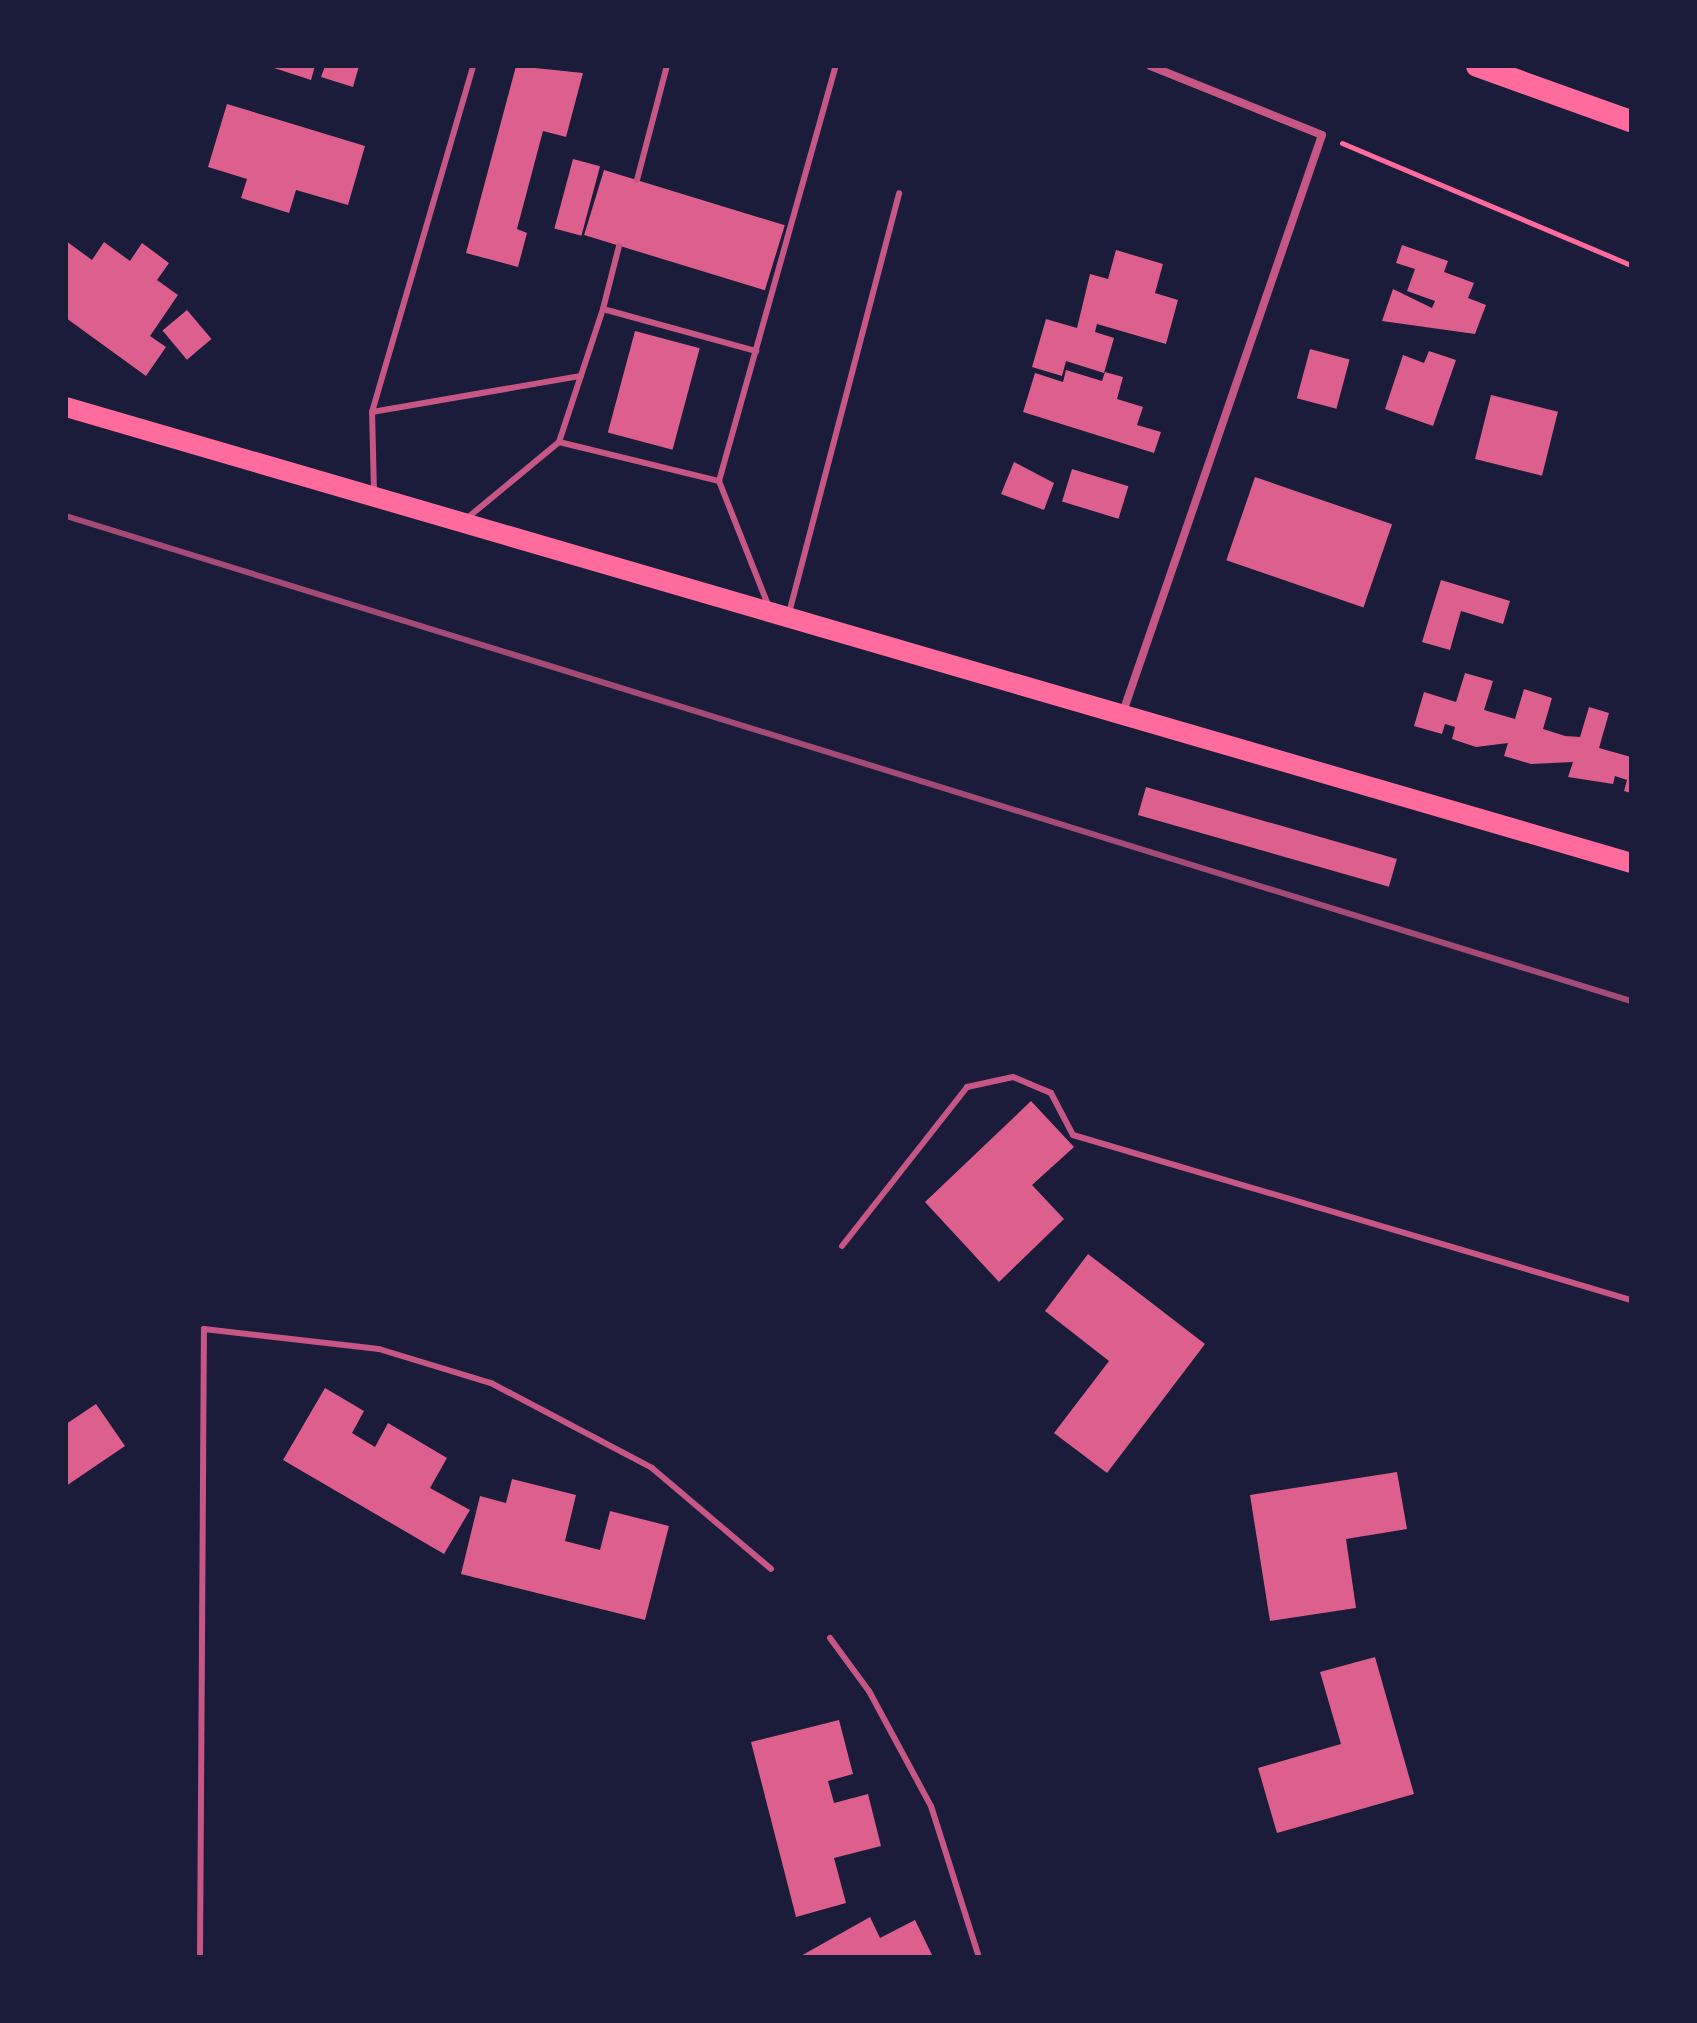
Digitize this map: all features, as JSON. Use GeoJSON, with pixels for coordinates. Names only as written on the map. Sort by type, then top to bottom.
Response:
{"type":"FeatureCollection","features":[{"type":"Feature","properties":{"kind":"highway"},"geometry":{"type":"LineString","coordinates":[[1477,66],[1631,121]]}},
{"type":"Feature","properties":{"kind":"main road"},"geometry":{"type":"LineString","coordinates":[[66,407],[374,492],[464,521],[779,610],[1631,863]]}},
{"type":"Feature","properties":{"kind":"street"},"geometry":{"type":"LineString","coordinates":[[1123,712],[1322,135],[1150,66]]}},
{"type":"Feature","properties":{"kind":"lane"},"geometry":{"type":"LineString","coordinates":[[374,492],[372,412],[473,66]]}},
{"type":"Feature","properties":{"kind":"lane"},"geometry":{"type":"LineString","coordinates":[[637,180],[667,66]]}},
{"type":"Feature","properties":{"kind":"lane"},"geometry":{"type":"LineString","coordinates":[[779,610],[719,481],[836,66]]}},
{"type":"Feature","properties":{"kind":"lane"},"geometry":{"type":"LineString","coordinates":[[779,610],[899,193]]}},
{"type":"Feature","properties":{"kind":"lane"},"geometry":{"type":"LineString","coordinates":[[464,521],[559,442],[603,309],[619,246]]}},
{"type":"Feature","properties":{"kind":"lane"},"geometry":{"type":"LineString","coordinates":[[603,309],[756,351]]}},
{"type":"Feature","properties":{"kind":"lane"},"geometry":{"type":"LineString","coordinates":[[372,412],[581,376]]}},
{"type":"Feature","properties":{"kind":"lane"},"geometry":{"type":"LineString","coordinates":[[559,442],[719,481]]}},
{"type":"Feature","properties":{"kind":"lane"},"geometry":{"type":"LineString","coordinates":[[842,1246],[967,1087],[1013,1077],[1051,1093],[1073,1135],[1631,1300]]}},
{"type":"Feature","properties":{"kind":"lane"},"geometry":{"type":"LineString","coordinates":[[200,1957],[204,1329],[379,1349],[491,1383],[652,1468],[771,1569]]}},
{"type":"Feature","properties":{"kind":"lane"},"geometry":{"type":"LineString","coordinates":[[830,1638],[869,1691],[931,1806],[979,1957]]}},
{"type":"Feature","properties":{"kind":"path"},"geometry":{"type":"LineString","coordinates":[[1322,135],[1631,265]]}},
{"type":"Feature","properties":{"kind":"building"},"geometry":{"type":"Polygon","coordinates":[[[268,66],[315,66],[311,80],[268,66]]]}},
{"type":"Feature","properties":{"kind":"building"},"geometry":{"type":"Polygon","coordinates":[[[325,66],[359,66],[353,87],[321,77],[325,66]]]}},
{"type":"Feature","properties":{"kind":"building"},"geometry":{"type":"Polygon","coordinates":[[[516,66],[583,73],[566,137],[543,131],[517,229],[527,233],[518,267],[466,253],[516,66]]]}},
{"type":"Feature","properties":{"kind":"building"},"geometry":{"type":"Polygon","coordinates":[[[227,104],[365,146],[348,205],[296,190],[289,213],[241,198],[247,179],[208,167],[227,104]]]}},
{"type":"Feature","properties":{"kind":"building"},"geometry":{"type":"Polygon","coordinates":[[[573,159],[600,166],[581,236],[554,229],[573,159]]]}},
{"type":"Feature","properties":{"kind":"building"},"geometry":{"type":"Polygon","coordinates":[[[604,170],[785,225],[765,290],[584,235],[604,170]]]}},
{"type":"Feature","properties":{"kind":"building"},"geometry":{"type":"Polygon","coordinates":[[[66,241],[92,260],[104,242],[130,261],[142,243],[169,263],[157,280],[178,295],[150,336],[166,347],[146,376],[66,318],[66,241]]]}},
{"type":"Feature","properties":{"kind":"building"},"geometry":{"type":"Polygon","coordinates":[[[1402,245],[1448,261],[1444,272],[1474,283],[1468,298],[1486,305],[1475,334],[1382,321],[1393,289],[1432,308],[1435,301],[1407,291],[1415,269],[1396,263],[1402,245]]]}},
{"type":"Feature","properties":{"kind":"building"},"geometry":{"type":"Polygon","coordinates":[[[1116,250],[1163,264],[1155,293],[1178,300],[1166,344],[1097,324],[1095,332],[1114,338],[1104,373],[1066,361],[1062,376],[1032,367],[1046,319],[1077,328],[1090,274],[1108,279],[1116,250]]]}},
{"type":"Feature","properties":{"kind":"building"},"geometry":{"type":"Polygon","coordinates":[[[187,310],[211,339],[187,360],[162,331],[187,310]]]}},
{"type":"Feature","properties":{"kind":"building"},"geometry":{"type":"Polygon","coordinates":[[[635,331],[700,348],[673,450],[608,432],[635,331]]]}},
{"type":"Feature","properties":{"kind":"building"},"geometry":{"type":"Polygon","coordinates":[[[1310,349],[1350,360],[1336,409],[1297,398],[1310,349]]]}},
{"type":"Feature","properties":{"kind":"building"},"geometry":{"type":"Polygon","coordinates":[[[1429,351],[1456,360],[1433,426],[1385,409],[1403,355],[1424,363],[1429,351]]]}},
{"type":"Feature","properties":{"kind":"building"},"geometry":{"type":"Polygon","coordinates":[[[1066,370],[1102,381],[1105,372],[1123,377],[1117,399],[1143,407],[1137,425],[1161,432],[1154,453],[1023,412],[1035,373],[1063,382],[1066,370]]]}},
{"type":"Feature","properties":{"kind":"building"},"geometry":{"type":"Polygon","coordinates":[[[1491,395],[1558,412],[1542,476],[1475,459],[1491,395]]]}},
{"type":"Feature","properties":{"kind":"building"},"geometry":{"type":"Polygon","coordinates":[[[1014,462],[1054,483],[1044,510],[1001,494],[1014,462]]]}},
{"type":"Feature","properties":{"kind":"building"},"geometry":{"type":"Polygon","coordinates":[[[1072,469],[1128,486],[1118,519],[1062,502],[1072,469]]]}},
{"type":"Feature","properties":{"kind":"building"},"geometry":{"type":"Polygon","coordinates":[[[1255,477],[1392,524],[1363,607],[1226,560],[1255,477]]]}},
{"type":"Feature","properties":{"kind":"building"},"geometry":{"type":"Polygon","coordinates":[[[1441,580],[1510,601],[1503,624],[1461,611],[1450,650],[1422,642],[1441,580]]]}},
{"type":"Feature","properties":{"kind":"building"},"geometry":{"type":"Polygon","coordinates":[[[1465,673],[1493,681],[1484,710],[1515,719],[1524,689],[1552,698],[1543,729],[1565,736],[1580,737],[1589,707],[1609,713],[1599,748],[1631,757],[1631,793],[1624,791],[1627,780],[1615,776],[1613,784],[1568,777],[1573,762],[1531,764],[1504,756],[1508,743],[1476,747],[1452,739],[1455,727],[1445,724],[1442,734],[1414,726],[1424,692],[1456,702],[1465,673]]]}},
{"type":"Feature","properties":{"kind":"building"},"geometry":{"type":"Polygon","coordinates":[[[1146,787],[1397,859],[1389,887],[1138,815],[1146,787]]]}},
{"type":"Feature","properties":{"kind":"building"},"geometry":{"type":"Polygon","coordinates":[[[1031,1101],[1074,1147],[1032,1185],[1064,1219],[999,1282],[925,1202],[1031,1101]]]}},
{"type":"Feature","properties":{"kind":"building"},"geometry":{"type":"Polygon","coordinates":[[[1088,1254],[1205,1344],[1107,1473],[1054,1433],[1109,1361],[1045,1311],[1088,1254]]]}},
{"type":"Feature","properties":{"kind":"building"},"geometry":{"type":"Polygon","coordinates":[[[325,1388],[364,1411],[352,1433],[375,1447],[388,1423],[447,1458],[430,1488],[470,1510],[444,1554],[283,1460],[325,1388]]]}},
{"type":"Feature","properties":{"kind":"building"},"geometry":{"type":"Polygon","coordinates":[[[96,1404],[125,1446],[66,1486],[66,1424],[96,1404]]]}},
{"type":"Feature","properties":{"kind":"building"},"geometry":{"type":"Polygon","coordinates":[[[1397,1472],[1407,1529],[1346,1539],[1356,1608],[1270,1621],[1250,1495],[1397,1472]]]}},
{"type":"Feature","properties":{"kind":"building"},"geometry":{"type":"Polygon","coordinates":[[[512,1479],[576,1495],[565,1541],[600,1550],[610,1511],[669,1526],[645,1620],[461,1574],[480,1496],[506,1503],[512,1479]]]}},
{"type":"Feature","properties":{"kind":"building"},"geometry":{"type":"Polygon","coordinates":[[[1375,1657],[1414,1794],[1277,1833],[1258,1768],[1341,1744],[1320,1672],[1375,1657]]]}},
{"type":"Feature","properties":{"kind":"building"},"geometry":{"type":"Polygon","coordinates":[[[839,1720],[853,1774],[828,1781],[834,1803],[868,1794],[881,1846],[834,1858],[846,1903],[796,1917],[751,1742],[839,1720]]]}},
{"type":"Feature","properties":{"kind":"building"},"geometry":{"type":"Polygon","coordinates":[[[870,1917],[880,1938],[915,1920],[933,1957],[799,1957],[870,1917]]]}},
{"type":"Feature","properties":{"kind":"railway"},"geometry":{"type":"LineString","coordinates":[[66,516],[1631,1001]]}}]}
